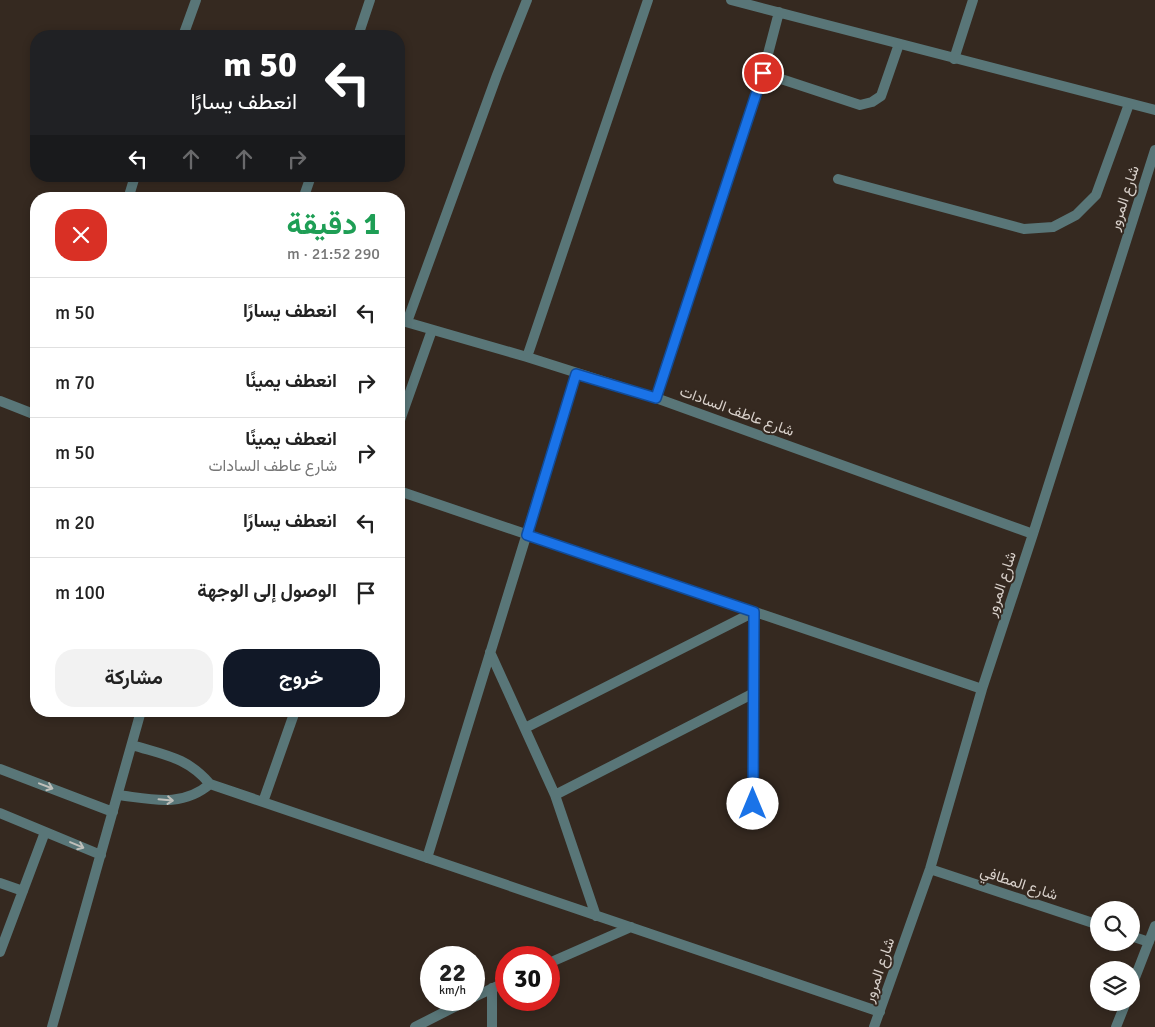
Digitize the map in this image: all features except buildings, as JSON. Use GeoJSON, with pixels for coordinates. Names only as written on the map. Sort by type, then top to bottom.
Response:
{"type":"FeatureCollection","features":[{"type":"Feature","properties":{"kind":"street"},"geometry":{"type":"LineString","coordinates":[[186,30],[196,0]]}},
{"type":"Feature","properties":{"kind":"street"},"geometry":{"type":"LineString","coordinates":[[360,30],[370,0]]}},
{"type":"Feature","properties":{"kind":"street"},"geometry":{"type":"LineString","coordinates":[[405,316],[527,0]]}},
{"type":"Feature","properties":{"kind":"street"},"geometry":{"type":"LineString","coordinates":[[526,357],[648,0]]}},
{"type":"Feature","properties":{"kind":"street"},"geometry":{"type":"LineString","coordinates":[[731,0],[1155,110]]}},
{"type":"Feature","properties":{"kind":"street"},"geometry":{"type":"LineString","coordinates":[[954,58],[973,0]]}},
{"type":"Feature","properties":{"kind":"street"},"geometry":{"type":"LineString","coordinates":[[656,398],[763,73],[779,12]]}},
{"type":"Feature","properties":{"kind":"street"},"geometry":{"type":"LineString","coordinates":[[763,73],[860,105],[872,102],[881,96],[899,44]]}},
{"type":"Feature","properties":{"kind":"street"},"geometry":{"type":"LineString","coordinates":[[838,179],[1024,228],[1053,227],[1076,216],[1096,195],[1129,104]]}},
{"type":"Feature","properties":{"kind":"street","name":"شارع المرور"},"geometry":{"type":"LineString","coordinates":[[874,1027],[930,869],[982,689],[1034,534],[1155,150]]}},
{"type":"Feature","properties":{"kind":"street","name":"شارع عاطف السادات"},"geometry":{"type":"LineString","coordinates":[[405,322],[656,398],[1034,534]]}},
{"type":"Feature","properties":{"kind":"street"},"geometry":{"type":"LineString","coordinates":[[405,407],[432,330]]}},
{"type":"Feature","properties":{"kind":"street"},"geometry":{"type":"LineString","coordinates":[[427,858],[576,374]]}},
{"type":"Feature","properties":{"kind":"street"},"geometry":{"type":"LineString","coordinates":[[0,401],[30,413]]}},
{"type":"Feature","properties":{"kind":"street"},"geometry":{"type":"LineString","coordinates":[[405,493],[982,689]]}},
{"type":"Feature","properties":{"kind":"street"},"geometry":{"type":"LineString","coordinates":[[753,804],[754,612]]}},
{"type":"Feature","properties":{"kind":"street"},"geometry":{"type":"LineString","coordinates":[[525,728],[754,612]]}},
{"type":"Feature","properties":{"kind":"street"},"geometry":{"type":"LineString","coordinates":[[490,652],[555,795],[596,916]]}},
{"type":"Feature","properties":{"kind":"street"},"geometry":{"type":"LineString","coordinates":[[555,795],[754,693]]}},
{"type":"Feature","properties":{"kind":"street"},"geometry":{"type":"LineString","coordinates":[[52,1027],[139,717]]}},
{"type":"Feature","properties":{"kind":"street"},"geometry":{"type":"LineString","coordinates":[[263,802],[293,717]]}},
{"type":"Feature","properties":{"kind":"street"},"geometry":{"type":"LineString","coordinates":[[132,745],[182,760],[198,771],[210,784],[880,1012]]}},
{"type":"Feature","properties":{"kind":"street"},"geometry":{"type":"LineString","coordinates":[[0,769],[113,812]]}},
{"type":"Feature","properties":{"kind":"street"},"geometry":{"type":"LineString","coordinates":[[118,795],[173,801],[197,794],[210,784]]}},
{"type":"Feature","properties":{"kind":"street"},"geometry":{"type":"LineString","coordinates":[[0,813],[101,855]]}},
{"type":"Feature","properties":{"kind":"street"},"geometry":{"type":"LineString","coordinates":[[0,952],[45,832]]}},
{"type":"Feature","properties":{"kind":"street","name":"شارع المطافي"},"geometry":{"type":"LineString","coordinates":[[930,869],[1090,922]]}},
{"type":"Feature","properties":{"kind":"street"},"geometry":{"type":"LineString","coordinates":[[0,883],[23,891]]}},
{"type":"Feature","properties":{"kind":"street"},"geometry":{"type":"LineString","coordinates":[[1140,965],[1155,926]]}},
{"type":"Feature","properties":{"kind":"street"},"geometry":{"type":"LineString","coordinates":[[560,958],[631,927]]}},
{"type":"Feature","properties":{"kind":"street"},"geometry":{"type":"LineString","coordinates":[[1140,939],[1149,942]]}},
{"type":"Feature","properties":{"kind":"street"},"geometry":{"type":"LineString","coordinates":[[485,992],[495,987]]}},
{"type":"Feature","properties":{"kind":"street"},"geometry":{"type":"LineString","coordinates":[[492,988],[492,1027]]}},
{"type":"Feature","properties":{"kind":"street"},"geometry":{"type":"LineString","coordinates":[[415,1027],[446,1011]]}},
{"type":"Feature","properties":{"kind":"street"},"geometry":{"type":"LineString","coordinates":[[1116,1027],[1122,1011]]}},
{"type":"Feature","properties":{"kind":"route"},"geometry":{"type":"LineString","coordinates":[[753,804],[754,612],[527,535],[576,374],[656,398],[763,73]]}}]}
